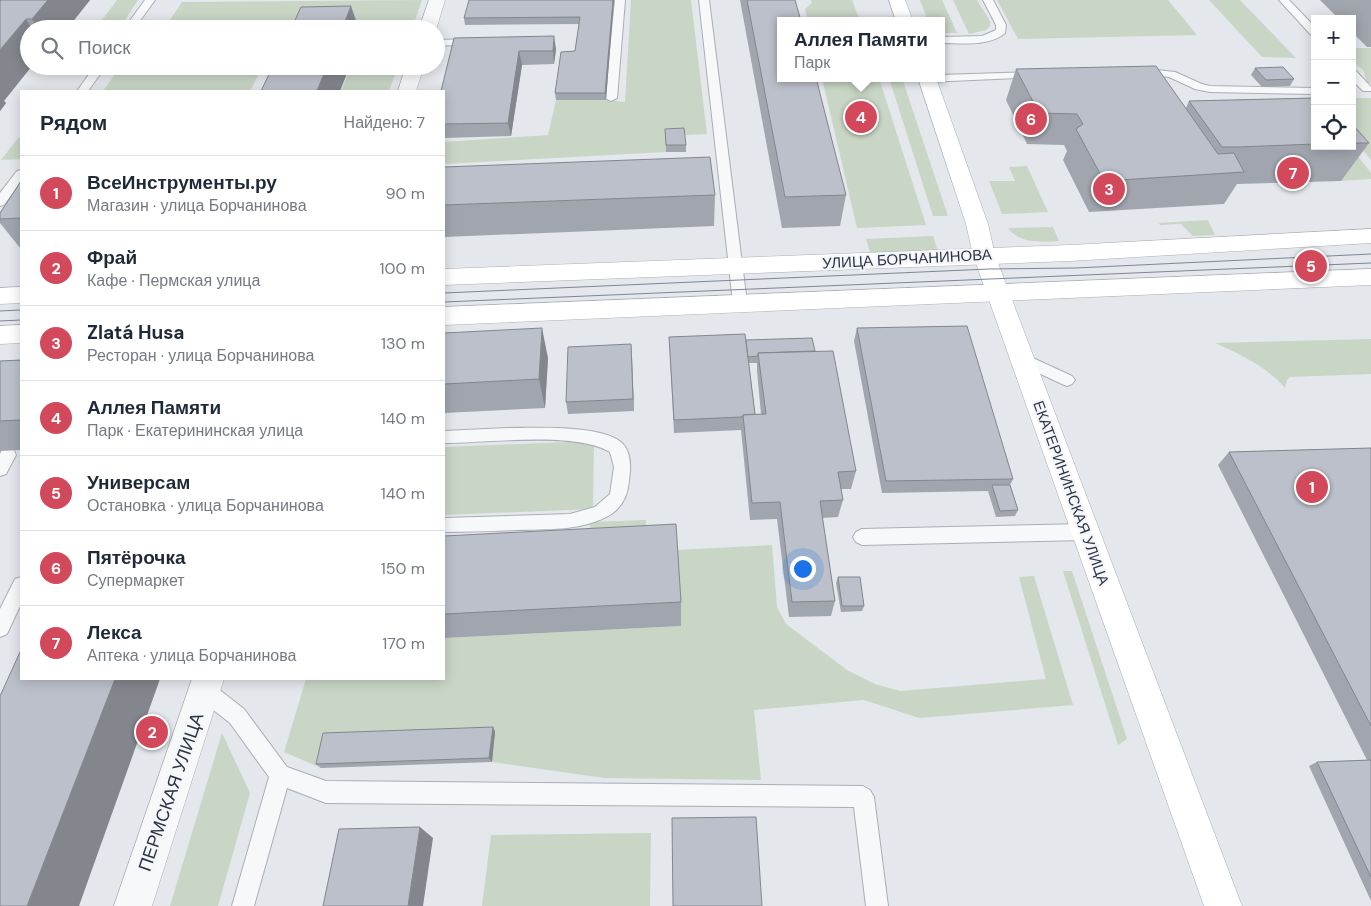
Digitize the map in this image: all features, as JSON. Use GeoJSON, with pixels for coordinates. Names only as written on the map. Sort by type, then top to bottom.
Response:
{"type":"FeatureCollection","features":[{"type":"Feature","properties":{"kind":"main road"},"geometry":{"type":"LineString","coordinates":[[897,0],[903,17]]}},
{"type":"Feature","properties":{"kind":"main road","name":"ЕКАТЕРИНИНСКАЯ УЛИЦА"},"geometry":{"type":"LineString","coordinates":[[928,82],[977,224],[984,255],[1223,906]]}},
{"type":"Feature","properties":{"kind":"main road","name":"УЛИЦА БОРЧАНИНОВА"},"geometry":{"type":"LineString","coordinates":[[445,277],[736,267],[1371,236]]}},
{"type":"Feature","properties":{"kind":"main road"},"geometry":{"type":"LineString","coordinates":[[445,316],[1371,277]]}},
{"type":"Feature","properties":{"kind":"main road"},"geometry":{"type":"LineString","coordinates":[[0,296],[20,295]]}},
{"type":"Feature","properties":{"kind":"main road"},"geometry":{"type":"LineString","coordinates":[[0,334],[20,334]]}},
{"type":"Feature","properties":{"kind":"street"},"geometry":{"type":"LineString","coordinates":[[431,20],[437,0]]}},
{"type":"Feature","properties":{"kind":"street"},"geometry":{"type":"LineString","coordinates":[[407,90],[412,75]]}},
{"type":"Feature","properties":{"kind":"street","name":"ПЕРМСКАЯ УЛИЦА"},"geometry":{"type":"LineString","coordinates":[[133,906],[207,685]]}},
{"type":"Feature","properties":{"kind":"lane"},"geometry":{"type":"LineString","coordinates":[[136,20],[150,0]]}},
{"type":"Feature","properties":{"kind":"lane"},"geometry":{"type":"LineString","coordinates":[[611,98],[620,0]]}},
{"type":"Feature","properties":{"kind":"lane"},"geometry":{"type":"LineString","coordinates":[[704,0],[740,304]]}},
{"type":"Feature","properties":{"kind":"lane"},"geometry":{"type":"LineString","coordinates":[[945,40],[985,39],[998,35],[1001,31],[1001,25],[988,0]]}},
{"type":"Feature","properties":{"kind":"lane"},"geometry":{"type":"LineString","coordinates":[[1284,0],[1311,29]]}},
{"type":"Feature","properties":{"kind":"lane"},"geometry":{"type":"LineString","coordinates":[[445,43],[487,42]]}},
{"type":"Feature","properties":{"kind":"lane"},"geometry":{"type":"LineString","coordinates":[[1128,72],[1171,74],[1199,87],[1221,90],[1311,91]]}},
{"type":"Feature","properties":{"kind":"lane"},"geometry":{"type":"LineString","coordinates":[[83,90],[94,75]]}},
{"type":"Feature","properties":{"kind":"lane"},"geometry":{"type":"LineString","coordinates":[[945,78],[1049,75]]}},
{"type":"Feature","properties":{"kind":"lane"},"geometry":{"type":"LineString","coordinates":[[1356,77],[1369,89]]}},
{"type":"Feature","properties":{"kind":"lane"},"geometry":{"type":"LineString","coordinates":[[1356,89],[1369,89]]}},
{"type":"Feature","properties":{"kind":"lane"},"geometry":{"type":"LineString","coordinates":[[0,202],[20,175]]}},
{"type":"Feature","properties":{"kind":"lane"},"geometry":{"type":"LineString","coordinates":[[1022,359],[1067,380]]}},
{"type":"Feature","properties":{"kind":"lane"},"geometry":{"type":"LineString","coordinates":[[445,437],[558,435],[592,437],[604,440],[614,446],[620,453],[622,464],[620,490],[615,501],[605,510],[590,517],[570,521],[445,526]]}},
{"type":"Feature","properties":{"kind":"lane"},"geometry":{"type":"LineString","coordinates":[[0,455],[8,455],[0,469]]}},
{"type":"Feature","properties":{"kind":"lane"},"geometry":{"type":"LineString","coordinates":[[862,537],[1086,532]]}},
{"type":"Feature","properties":{"kind":"lane"},"geometry":{"type":"LineString","coordinates":[[0,628],[20,587]]}},
{"type":"Feature","properties":{"kind":"lane"},"geometry":{"type":"LineString","coordinates":[[207,685],[237,716],[280,775],[326,792],[863,797],[878,906]]}},
{"type":"Feature","properties":{"kind":"lane"},"geometry":{"type":"LineString","coordinates":[[243,906],[280,775]]}},
{"type":"Feature","properties":{"kind":"green space"},"geometry":{"type":"Polygon","coordinates":[[[117,0],[138,0],[125,20],[102,20],[117,0]]]}},
{"type":"Feature","properties":{"kind":"green space"},"geometry":{"type":"Polygon","coordinates":[[[422,0],[415,20],[170,20],[182,2],[422,0]]]}},
{"type":"Feature","properties":{"kind":"green space"},"geometry":{"type":"Polygon","coordinates":[[[631,0],[691,0],[707,134],[665,136],[666,152],[445,164],[445,142],[548,135],[556,100],[625,102],[631,0]]]}},
{"type":"Feature","properties":{"kind":"green space"},"geometry":{"type":"Polygon","coordinates":[[[811,0],[852,0],[858,17],[807,17],[805,9],[812,3],[811,0]]]}},
{"type":"Feature","properties":{"kind":"green space"},"geometry":{"type":"Polygon","coordinates":[[[920,0],[942,0],[957,33],[945,33],[945,17],[926,17],[920,0]]]}},
{"type":"Feature","properties":{"kind":"green space"},"geometry":{"type":"Polygon","coordinates":[[[953,0],[977,0],[990,21],[990,26],[986,30],[969,34],[953,0]]]}},
{"type":"Feature","properties":{"kind":"green space"},"geometry":{"type":"Polygon","coordinates":[[[997,0],[1168,0],[1197,35],[1018,39],[997,0]]]}},
{"type":"Feature","properties":{"kind":"green space"},"geometry":{"type":"Polygon","coordinates":[[[1209,0],[1240,0],[1296,58],[1262,57],[1209,0]]]}},
{"type":"Feature","properties":{"kind":"green space"},"geometry":{"type":"Polygon","coordinates":[[[1356,48],[1371,48],[1371,83],[1367,83],[1363,70],[1356,64],[1356,48]]]}},
{"type":"Feature","properties":{"kind":"green space"},"geometry":{"type":"Polygon","coordinates":[[[115,75],[258,75],[251,90],[104,90],[115,75]]]}},
{"type":"Feature","properties":{"kind":"green space"},"geometry":{"type":"Polygon","coordinates":[[[347,75],[395,75],[389,90],[341,90],[347,75]]]}},
{"type":"Feature","properties":{"kind":"green space"},"geometry":{"type":"Polygon","coordinates":[[[823,82],[880,82],[926,225],[857,228],[823,82]]]}},
{"type":"Feature","properties":{"kind":"green space"},"geometry":{"type":"Polygon","coordinates":[[[890,82],[903,82],[948,216],[933,216],[890,82]]]}},
{"type":"Feature","properties":{"kind":"green space"},"geometry":{"type":"Polygon","coordinates":[[[1356,98],[1371,98],[1371,160],[1356,142],[1356,98]]]}},
{"type":"Feature","properties":{"kind":"green space"},"geometry":{"type":"Polygon","coordinates":[[[18,138],[20,138],[20,159],[1,160],[18,138]]]}},
{"type":"Feature","properties":{"kind":"green space"},"geometry":{"type":"Polygon","coordinates":[[[1315,150],[1353,150],[1371,173],[1371,179],[1341,181],[1315,150]]]}},
{"type":"Feature","properties":{"kind":"green space"},"geometry":{"type":"Polygon","coordinates":[[[1027,166],[1048,212],[1002,214],[989,181],[1015,181],[1009,167],[1027,166]]]}},
{"type":"Feature","properties":{"kind":"green space"},"geometry":{"type":"Polygon","coordinates":[[[1208,220],[1215,235],[1193,236],[1181,224],[1160,225],[1159,223],[1208,220]]]}},
{"type":"Feature","properties":{"kind":"green space"},"geometry":{"type":"Polygon","coordinates":[[[1053,227],[1059,241],[1031,241],[1018,237],[1008,228],[1053,227]]]}},
{"type":"Feature","properties":{"kind":"green space"},"geometry":{"type":"Polygon","coordinates":[[[933,236],[938,252],[871,255],[866,239],[933,236]]]}},
{"type":"Feature","properties":{"kind":"green space"},"geometry":{"type":"Polygon","coordinates":[[[1371,339],[1371,374],[1290,377],[1285,388],[1262,367],[1215,343],[1371,339]]]}},
{"type":"Feature","properties":{"kind":"green space"},"geometry":{"type":"Polygon","coordinates":[[[594,441],[593,509],[445,515],[445,447],[594,441]]]}},
{"type":"Feature","properties":{"kind":"green space"},"geometry":{"type":"Polygon","coordinates":[[[646,520],[647,552],[588,555],[590,522],[646,520]]]}},
{"type":"Feature","properties":{"kind":"green space"},"geometry":{"type":"Polygon","coordinates":[[[772,545],[777,607],[786,624],[847,670],[875,684],[900,691],[1046,679],[1019,577],[1034,576],[1073,705],[919,718],[864,700],[754,710],[761,780],[604,778],[492,762],[495,732],[328,737],[321,768],[284,752],[306,680],[445,680],[445,638],[681,626],[676,550],[772,545]]]}},
{"type":"Feature","properties":{"kind":"green space"},"geometry":{"type":"Polygon","coordinates":[[[1063,571],[1072,571],[1127,739],[1118,745],[1063,571]]]}},
{"type":"Feature","properties":{"kind":"green space"},"geometry":{"type":"Polygon","coordinates":[[[222,733],[250,793],[218,906],[170,906],[222,733]]]}},
{"type":"Feature","properties":{"kind":"green space"},"geometry":{"type":"Polygon","coordinates":[[[651,833],[650,906],[482,906],[491,835],[651,833]]]}},
{"type":"Feature","properties":{"kind":"building"},"geometry":{"type":"Polygon","coordinates":[[[48,0],[32,19],[20,20],[20,26],[0,50],[0,1],[48,0]]]}},
{"type":"Feature","properties":{"kind":"building"},"geometry":{"type":"Polygon","coordinates":[[[469,0],[613,0],[605,93],[555,93],[561,52],[575,51],[580,17],[464,18],[469,0]]]}},
{"type":"Feature","properties":{"kind":"building"},"geometry":{"type":"Polygon","coordinates":[[[747,0],[795,0],[800,17],[777,17],[777,82],[817,82],[846,195],[785,197],[747,0]]]}},
{"type":"Feature","properties":{"kind":"building"},"geometry":{"type":"Polygon","coordinates":[[[351,6],[346,20],[295,20],[301,7],[351,6]]]}},
{"type":"Feature","properties":{"kind":"building"},"geometry":{"type":"Polygon","coordinates":[[[554,36],[553,51],[519,51],[508,123],[445,124],[445,90],[441,90],[454,38],[554,36]]]}},
{"type":"Feature","properties":{"kind":"building"},"geometry":{"type":"Polygon","coordinates":[[[1156,66],[1218,154],[1234,153],[1244,172],[1104,181],[1076,129],[1083,124],[1077,114],[1039,113],[1016,69],[1156,66]]]}},
{"type":"Feature","properties":{"kind":"building"},"geometry":{"type":"Polygon","coordinates":[[[1283,67],[1294,79],[1266,80],[1255,68],[1283,67]]]}},
{"type":"Feature","properties":{"kind":"building"},"geometry":{"type":"Polygon","coordinates":[[[269,75],[323,75],[317,90],[261,90],[269,75]]]}},
{"type":"Feature","properties":{"kind":"building"},"geometry":{"type":"Polygon","coordinates":[[[1311,98],[1311,144],[1222,147],[1189,101],[1311,98]]]}},
{"type":"Feature","properties":{"kind":"building"},"geometry":{"type":"Polygon","coordinates":[[[684,128],[686,145],[666,145],[665,129],[684,128]]]}},
{"type":"Feature","properties":{"kind":"building"},"geometry":{"type":"Polygon","coordinates":[[[1356,128],[1369,143],[1356,143],[1356,128]]]}},
{"type":"Feature","properties":{"kind":"building"},"geometry":{"type":"Polygon","coordinates":[[[710,157],[715,195],[445,205],[445,167],[710,157]]]}},
{"type":"Feature","properties":{"kind":"building"},"geometry":{"type":"Polygon","coordinates":[[[20,183],[20,218],[0,219],[0,213],[20,183]]]}},
{"type":"Feature","properties":{"kind":"building"},"geometry":{"type":"Polygon","coordinates":[[[967,326],[1013,479],[886,481],[857,328],[967,326]]]}},
{"type":"Feature","properties":{"kind":"building"},"geometry":{"type":"Polygon","coordinates":[[[542,328],[539,379],[445,384],[445,333],[542,328]]]}},
{"type":"Feature","properties":{"kind":"building"},"geometry":{"type":"Polygon","coordinates":[[[745,334],[755,414],[743,415],[742,417],[674,420],[669,337],[745,334]]]}},
{"type":"Feature","properties":{"kind":"building"},"geometry":{"type":"Polygon","coordinates":[[[812,338],[815,351],[758,353],[758,356],[748,357],[746,340],[812,338]]]}},
{"type":"Feature","properties":{"kind":"building"},"geometry":{"type":"Polygon","coordinates":[[[631,344],[633,399],[566,402],[568,347],[631,344]]]}},
{"type":"Feature","properties":{"kind":"building"},"geometry":{"type":"Polygon","coordinates":[[[833,351],[856,471],[838,472],[843,500],[820,501],[835,601],[792,602],[780,502],[752,503],[743,415],[766,414],[758,353],[833,351]]]}},
{"type":"Feature","properties":{"kind":"building"},"geometry":{"type":"Polygon","coordinates":[[[20,360],[20,420],[0,421],[0,361],[20,360]]]}},
{"type":"Feature","properties":{"kind":"building"},"geometry":{"type":"Polygon","coordinates":[[[1371,448],[1371,726],[1229,452],[1371,448]]]}},
{"type":"Feature","properties":{"kind":"building"},"geometry":{"type":"Polygon","coordinates":[[[992,485],[1010,485],[1018,510],[1000,511],[992,485]]]}},
{"type":"Feature","properties":{"kind":"building"},"geometry":{"type":"Polygon","coordinates":[[[676,524],[681,602],[445,614],[445,536],[676,524]]]}},
{"type":"Feature","properties":{"kind":"building"},"geometry":{"type":"Polygon","coordinates":[[[838,577],[860,577],[864,606],[842,606],[838,577]]]}},
{"type":"Feature","properties":{"kind":"building"},"geometry":{"type":"Polygon","coordinates":[[[20,652],[20,680],[115,680],[27,906],[0,906],[0,696],[20,652]]]}},
{"type":"Feature","properties":{"kind":"building"},"geometry":{"type":"Polygon","coordinates":[[[493,727],[489,758],[316,764],[323,733],[493,727]]]}},
{"type":"Feature","properties":{"kind":"building"},"geometry":{"type":"Polygon","coordinates":[[[1371,760],[1371,877],[1317,762],[1371,760]]]}},
{"type":"Feature","properties":{"kind":"building"},"geometry":{"type":"Polygon","coordinates":[[[756,817],[762,906],[673,906],[672,818],[756,817]]]}},
{"type":"Feature","properties":{"kind":"building"},"geometry":{"type":"Polygon","coordinates":[[[420,827],[408,906],[323,906],[339,829],[420,827]]]}},
{"type":"Feature","properties":{"kind":"tram line"},"geometry":{"type":"LineString","coordinates":[[445,293],[989,269],[1076,268],[1371,254]]}},
{"type":"Feature","properties":{"kind":"tram line"},"geometry":{"type":"LineString","coordinates":[[445,302],[1371,263]]}},
{"type":"Feature","properties":{"kind":"tram line"},"geometry":{"type":"LineString","coordinates":[[0,311],[20,310]]}},
{"type":"Feature","properties":{"kind":"tram line"},"geometry":{"type":"LineString","coordinates":[[0,321],[20,320]]}},
{"type":"Feature","properties":{"kind":"place","name":"Аллея Памяти"},"geometry":{"type":"Point","coordinates":[861,117]}},
{"type":"Feature","properties":{"kind":"place","name":"Пятёрочка"},"geometry":{"type":"Point","coordinates":[1031,119]}},
{"type":"Feature","properties":{"kind":"place","name":"Лекса"},"geometry":{"type":"Point","coordinates":[1293,173]}},
{"type":"Feature","properties":{"kind":"place","name":"Zlatá Husa"},"geometry":{"type":"Point","coordinates":[1109,189]}},
{"type":"Feature","properties":{"kind":"place","name":"Универсам"},"geometry":{"type":"Point","coordinates":[1311,266]}},
{"type":"Feature","properties":{"kind":"place","name":"ВсеИнструменты.ру"},"geometry":{"type":"Point","coordinates":[1312,487]}},
{"type":"Feature","properties":{"kind":"place","name":"Фрай"},"geometry":{"type":"Point","coordinates":[152,732]}}]}
